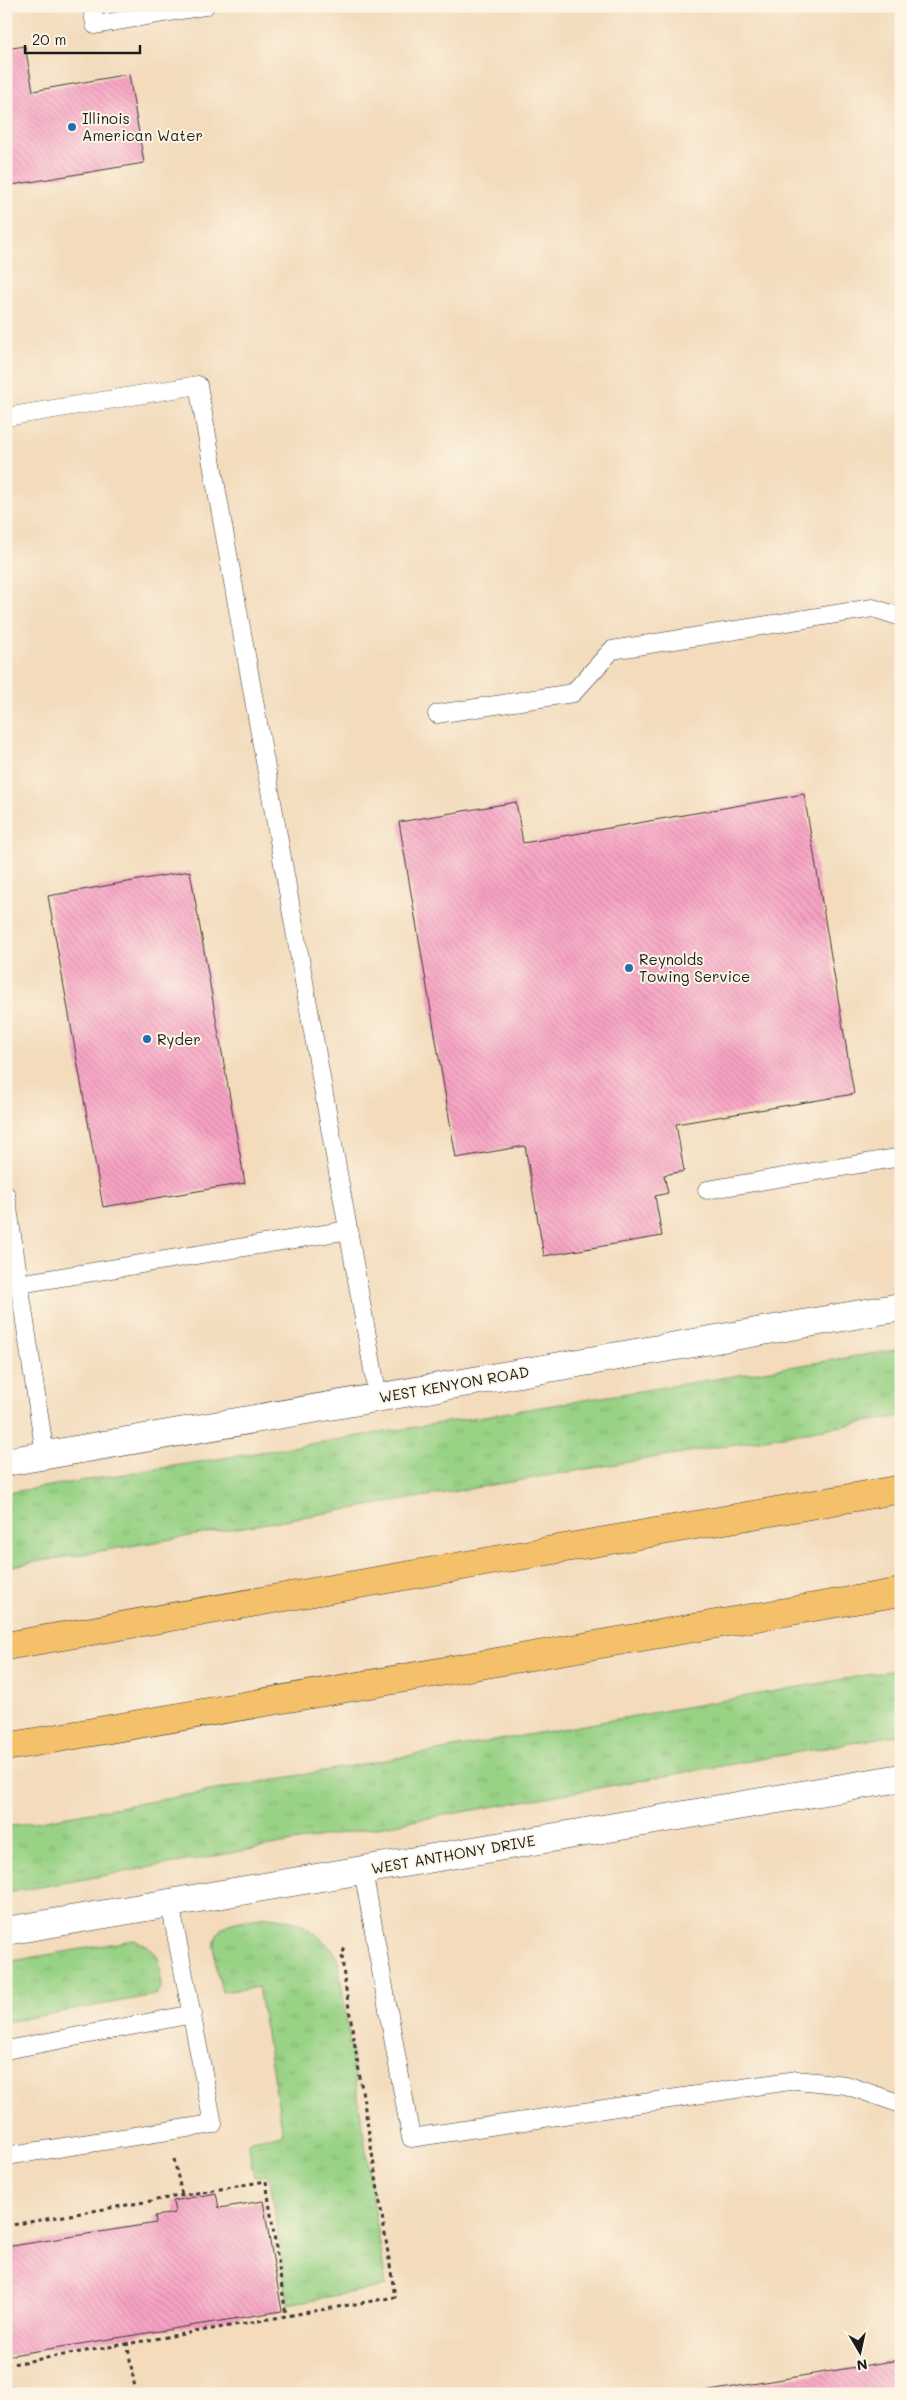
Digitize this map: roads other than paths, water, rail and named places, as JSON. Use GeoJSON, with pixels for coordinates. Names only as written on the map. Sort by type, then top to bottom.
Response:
{"type":"FeatureCollection","features":[{"type":"Feature","properties":{"kind":"highway"},"geometry":{"type":"LineString","coordinates":[[6,1646],[901,1489]]}},
{"type":"Feature","properties":{"kind":"highway"},"geometry":{"type":"LineString","coordinates":[[6,1747],[901,1592]]}},
{"type":"Feature","properties":{"kind":"street","name":"WEST KENYON ROAD"},"geometry":{"type":"LineString","coordinates":[[6,1462],[901,1307]]}},
{"type":"Feature","properties":{"kind":"street","name":"WEST ANTHONY DRIVE"},"geometry":{"type":"LineString","coordinates":[[6,1931],[901,1778]]}},
{"type":"Feature","properties":{"kind":"lane"},"geometry":{"type":"LineString","coordinates":[[92,6],[95,25],[205,6]]}},
{"type":"Feature","properties":{"kind":"lane"},"geometry":{"type":"LineString","coordinates":[[6,417],[198,385],[378,1398]]}},
{"type":"Feature","properties":{"kind":"lane"},"geometry":{"type":"LineString","coordinates":[[437,714],[573,693],[612,650],[873,608],[901,617]]}},
{"type":"Feature","properties":{"kind":"lane"},"geometry":{"type":"LineString","coordinates":[[707,1190],[901,1157]]}},
{"type":"Feature","properties":{"kind":"lane"},"geometry":{"type":"LineString","coordinates":[[6,1195],[45,1455]]}},
{"type":"Feature","properties":{"kind":"lane"},"geometry":{"type":"LineString","coordinates":[[19,1284],[349,1230]]}},
{"type":"Feature","properties":{"kind":"lane"},"geometry":{"type":"LineString","coordinates":[[363,1870],[411,2138],[796,2080],[846,2085],[901,2104]]}},
{"type":"Feature","properties":{"kind":"lane"},"geometry":{"type":"LineString","coordinates":[[6,2156],[214,2124],[170,1903]]}},
{"type":"Feature","properties":{"kind":"lane"},"geometry":{"type":"LineString","coordinates":[[6,2050],[193,2014]]}},
{"type":"Feature","properties":{"kind":"place","name":"Illinois American Water"},"geometry":{"type":"Point","coordinates":[72,127]}},
{"type":"Feature","properties":{"kind":"place","name":"Reynolds Towing Service"},"geometry":{"type":"Point","coordinates":[629,968]}},
{"type":"Feature","properties":{"kind":"place","name":"Ryder"},"geometry":{"type":"Point","coordinates":[147,1039]}}]}
